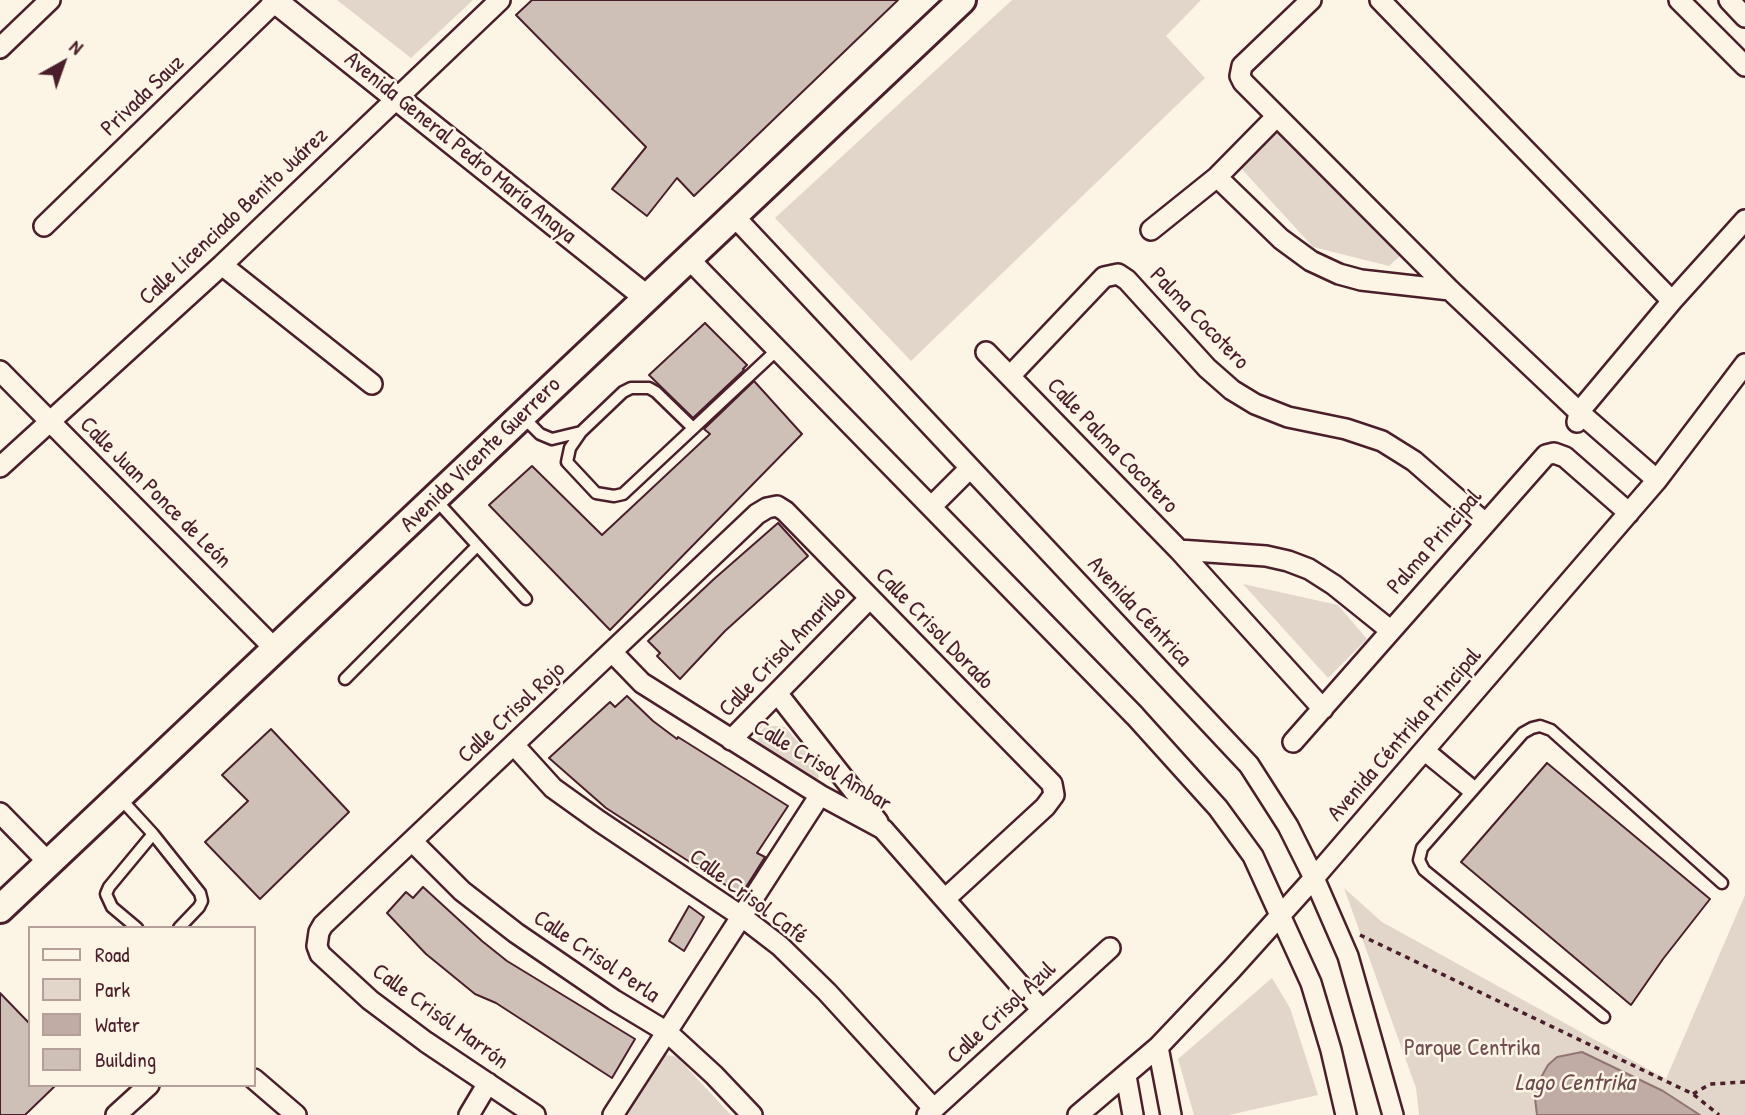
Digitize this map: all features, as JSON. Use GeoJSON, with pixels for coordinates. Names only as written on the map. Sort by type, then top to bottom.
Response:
{"type":"FeatureCollection","features":[{"type":"Feature","properties":{"kind":"main road","name":"Avenida Vicente Guerrero"},"geometry":{"type":"LineString","coordinates":[[0,909],[276,650],[732,214],[962,0]]}},
{"type":"Feature","properties":{"kind":"street"},"geometry":{"type":"LineString","coordinates":[[0,48],[50,0]]}},
{"type":"Feature","properties":{"kind":"street","name":"Calle Licenciado Benito Juárez"},"geometry":{"type":"LineString","coordinates":[[0,467],[222,265],[500,0]]}},
{"type":"Feature","properties":{"kind":"street"},"geometry":{"type":"LineString","coordinates":[[1311,0],[1245,63],[1240,71],[1243,82],[1450,290],[1653,484]]}},
{"type":"Feature","properties":{"kind":"street"},"geometry":{"type":"LineString","coordinates":[[1380,0],[1672,301]]}},
{"type":"Feature","properties":{"kind":"street"},"geometry":{"type":"LineString","coordinates":[[1679,0],[1745,66]]}},
{"type":"Feature","properties":{"kind":"street"},"geometry":{"type":"LineString","coordinates":[[1729,0],[1745,17]]}},
{"type":"Feature","properties":{"kind":"street","name":"Avenida General Pedro María Anaya"},"geometry":{"type":"LineString","coordinates":[[275,1],[646,297]]}},
{"type":"Feature","properties":{"kind":"street","name":"Privada Sauz"},"geometry":{"type":"LineString","coordinates":[[44,226],[275,1]]}},
{"type":"Feature","properties":{"kind":"street"},"geometry":{"type":"LineString","coordinates":[[1151,230],[1217,177],[1277,116]]}},
{"type":"Feature","properties":{"kind":"street"},"geometry":{"type":"LineString","coordinates":[[1217,177],[1281,239],[1311,261],[1339,274],[1361,280],[1450,290]]}},
{"type":"Feature","properties":{"kind":"street","name":"Avenida Céntrica"},"geometry":{"type":"LineString","coordinates":[[732,214],[1249,765],[1288,826],[1334,921],[1348,956],[1393,1115]]}},
{"type":"Feature","properties":{"kind":"street"},"geometry":{"type":"LineString","coordinates":[[1579,412],[1672,301],[1745,220]]}},
{"type":"Feature","properties":{"kind":"street"},"geometry":{"type":"LineString","coordinates":[[687,257],[1135,716],[1218,808],[1253,856],[1311,983],[1331,1050],[1346,1115]]}},
{"type":"Feature","properties":{"kind":"street"},"geometry":{"type":"LineString","coordinates":[[222,265],[372,384]]}},
{"type":"Feature","properties":{"kind":"street","name":"Palma Cocotero"},"geometry":{"type":"LineString","coordinates":[[1010,376],[1104,277],[1118,274],[1128,280],[1207,368],[1232,390],[1255,404],[1288,417],[1346,429],[1382,441],[1414,461],[1485,523]]}},
{"type":"Feature","properties":{"kind":"street","name":"Calle Palma Cocotero"},"geometry":{"type":"LineString","coordinates":[[986,352],[1178,550],[1323,709]]}},
{"type":"Feature","properties":{"kind":"street","name":"Avenida Céntrika Principal"},"geometry":{"type":"LineString","coordinates":[[1078,1115],[1158,1047],[1314,878],[1629,513],[1745,365]]}},
{"type":"Feature","properties":{"kind":"street","name":"Calle Juan Ponce de León"},"geometry":{"type":"LineString","coordinates":[[0,371],[276,650]]}},
{"type":"Feature","properties":{"kind":"street","name":"Palma Principal"},"geometry":{"type":"LineString","coordinates":[[1293,742],[1546,455],[1554,453],[1565,457],[1629,513]]}},
{"type":"Feature","properties":{"kind":"street"},"geometry":{"type":"LineString","coordinates":[[932,506],[970,468]]}},
{"type":"Feature","properties":{"kind":"street","name":"Calle Crisol Dorado"},"geometry":{"type":"LineString","coordinates":[[757,514],[773,506],[780,507],[1052,784],[1054,795],[1045,807],[945,899]]}},
{"type":"Feature","properties":{"kind":"street","name":"Calle Crisol Rojo"},"geometry":{"type":"LineString","coordinates":[[320,954],[317,939],[323,925],[757,514]]}},
{"type":"Feature","properties":{"kind":"street"},"geometry":{"type":"LineString","coordinates":[[1178,550],[1266,556],[1309,569],[1334,585],[1390,630]]}},
{"type":"Feature","properties":{"kind":"street","name":"Calle Crisol Amarillo"},"geometry":{"type":"LineString","coordinates":[[731,740],[870,598]]}},
{"type":"Feature","properties":{"kind":"street","name":"Calle Crisol Ambar"},"geometry":{"type":"LineString","coordinates":[[612,652],[642,683],[820,795],[883,829],[1042,1010]]}},
{"type":"Feature","properties":{"kind":"street"},"geometry":{"type":"LineString","coordinates":[[777,693],[883,829]]}},
{"type":"Feature","properties":{"kind":"street","name":"Calle Crisol Café"},"geometry":{"type":"LineString","coordinates":[[514,745],[562,794],[741,916],[780,946],[827,992],[930,1112]]}},
{"type":"Feature","properties":{"kind":"street"},"geometry":{"type":"LineString","coordinates":[[612,1115],[820,795]]}},
{"type":"Feature","properties":{"kind":"street"},"geometry":{"type":"LineString","coordinates":[[0,813],[49,863]]}},
{"type":"Feature","properties":{"kind":"street","name":"Calle Crisol Perla"},"geometry":{"type":"LineString","coordinates":[[412,841],[462,891],[516,933],[614,1000],[667,1032],[752,1115]]}},
{"type":"Feature","properties":{"kind":"street","name":"Calle Crisol Azul"},"geometry":{"type":"LineString","coordinates":[[930,1112],[1110,948]]}},
{"type":"Feature","properties":{"kind":"street","name":"Calle Crisól Marrón"},"geometry":{"type":"LineString","coordinates":[[320,954],[382,1009],[426,1042],[535,1115]]}},
{"type":"Feature","properties":{"kind":"street"},"geometry":{"type":"LineString","coordinates":[[1158,1047],[1171,1115]]}},
{"type":"Feature","properties":{"kind":"street"},"geometry":{"type":"LineString","coordinates":[[1126,1076],[1133,1115]]}},
{"type":"Feature","properties":{"kind":"street"},"geometry":{"type":"LineString","coordinates":[[256,1081],[296,1115]]}},
{"type":"Feature","properties":{"kind":"street"},"geometry":{"type":"LineString","coordinates":[[469,1115],[488,1083]]}},
{"type":"Feature","properties":{"kind":"street"},"geometry":{"type":"LineString","coordinates":[[116,1115],[147,1087]]}},
{"type":"Feature","properties":{"kind":"lane"},"geometry":{"type":"LineString","coordinates":[[693,428],[656,392],[641,387],[631,388],[581,432],[570,448],[567,462],[596,493],[614,496],[623,494],[778,349]]}},
{"type":"Feature","properties":{"kind":"lane"},"geometry":{"type":"LineString","coordinates":[[522,415],[540,434],[552,439],[581,432]]}},
{"type":"Feature","properties":{"kind":"lane"},"geometry":{"type":"LineString","coordinates":[[434,499],[526,599]]}},
{"type":"Feature","properties":{"kind":"lane"},"geometry":{"type":"LineString","coordinates":[[345,679],[477,546]]}},
{"type":"Feature","properties":{"kind":"lane"},"geometry":{"type":"LineString","coordinates":[[1604,1017],[1421,865],[1419,855],[1422,848],[1472,790],[1523,733],[1532,727],[1540,726],[1551,730],[1722,883]]}},
{"type":"Feature","properties":{"kind":"lane"},"geometry":{"type":"LineString","coordinates":[[1425,751],[1472,790]]}},
{"type":"Feature","properties":{"kind":"lane"},"geometry":{"type":"LineString","coordinates":[[119,797],[153,834],[202,897],[199,907],[181,926]]}},
{"type":"Feature","properties":{"kind":"lane"},"geometry":{"type":"LineString","coordinates":[[135,926],[112,907],[107,894],[109,887],[153,834]]}},
{"type":"Feature","properties":{"kind":"path"},"geometry":{"type":"LineString","coordinates":[[1334,921],[1693,1094],[1719,1115]]}},
{"type":"Feature","properties":{"kind":"path"},"geometry":{"type":"LineString","coordinates":[[1693,1094],[1710,1084],[1745,1082]]}},
{"type":"Feature","properties":{"kind":"green space"},"geometry":{"type":"Polygon","coordinates":[[[337,0],[473,0],[411,58],[337,0]]]}},
{"type":"Feature","properties":{"kind":"green space"},"geometry":{"type":"Polygon","coordinates":[[[1012,0],[1201,0],[1166,36],[1205,78],[911,361],[775,218],[1012,0]]]}},
{"type":"Feature","properties":{"kind":"green space"},"geometry":{"type":"Polygon","coordinates":[[[1278,131],[1400,256],[1389,266],[1313,247],[1239,166],[1278,131]]]}},
{"type":"Feature","properties":{"kind":"green space"},"geometry":{"type":"Polygon","coordinates":[[[1243,584],[1338,605],[1367,639],[1328,678],[1243,584]]]}},
{"type":"Feature","properties":{"kind":"green space"},"geometry":{"type":"Polygon","coordinates":[[[765,727],[785,727],[812,758],[819,777],[817,781],[810,782],[759,748],[757,735],[765,727]]]}},
{"type":"Feature","properties":{"kind":"green space","name":"Parque Centrika"},"geometry":{"type":"Polygon","coordinates":[[[1344,888],[1382,922],[1666,1079],[1745,895],[1745,1115],[1419,1115],[1416,1088],[1344,888]]]}},
{"type":"Feature","properties":{"kind":"green space"},"geometry":{"type":"Polygon","coordinates":[[[1272,978],[1290,1008],[1318,1095],[1229,1115],[1194,1115],[1178,1059],[1272,978]]]}},
{"type":"Feature","properties":{"kind":"green space"},"geometry":{"type":"Polygon","coordinates":[[[667,1055],[677,1057],[731,1115],[622,1115],[659,1058],[667,1055]]]}},
{"type":"Feature","properties":{"kind":"water","name":"Lago Centrika"},"geometry":{"type":"Polygon","coordinates":[[[1582,1052],[1663,1091],[1700,1115],[1537,1115],[1534,1090],[1548,1065],[1557,1057],[1582,1052]]]}},
{"type":"Feature","properties":{"kind":"building"},"geometry":{"type":"Polygon","coordinates":[[[532,0],[898,0],[694,196],[677,178],[647,216],[612,189],[646,147],[516,15],[532,0]]]}},
{"type":"Feature","properties":{"kind":"building"},"geometry":{"type":"Polygon","coordinates":[[[705,323],[747,365],[693,418],[649,375],[705,323]]]}},
{"type":"Feature","properties":{"kind":"building"},"geometry":{"type":"Polygon","coordinates":[[[754,381],[802,434],[610,630],[489,505],[532,466],[602,535],[710,434],[704,429],[754,381]]]}},
{"type":"Feature","properties":{"kind":"building"},"geometry":{"type":"Polygon","coordinates":[[[778,523],[808,556],[725,631],[680,679],[657,656],[660,653],[648,641],[778,523]]]}},
{"type":"Feature","properties":{"kind":"building"},"geometry":{"type":"Polygon","coordinates":[[[627,696],[677,739],[678,737],[788,806],[757,853],[765,857],[741,895],[606,808],[549,758],[610,702],[615,707],[627,696]]]}},
{"type":"Feature","properties":{"kind":"building"},"geometry":{"type":"Polygon","coordinates":[[[271,729],[349,812],[260,899],[205,842],[248,801],[222,775],[271,729]]]}},
{"type":"Feature","properties":{"kind":"building"},"geometry":{"type":"Polygon","coordinates":[[[1547,763],[1710,899],[1631,1005],[1461,862],[1547,763]]]}},
{"type":"Feature","properties":{"kind":"building"},"geometry":{"type":"Polygon","coordinates":[[[423,887],[507,961],[635,1039],[612,1078],[496,1003],[475,994],[426,954],[387,913],[406,892],[413,898],[423,887]]]}},
{"type":"Feature","properties":{"kind":"building"},"geometry":{"type":"Polygon","coordinates":[[[689,906],[704,917],[684,951],[669,941],[689,906]]]}},
{"type":"Feature","properties":{"kind":"building"},"geometry":{"type":"Polygon","coordinates":[[[0,993],[28,1022],[28,1087],[54,1087],[25,1115],[0,1115],[0,993]]]}}]}
